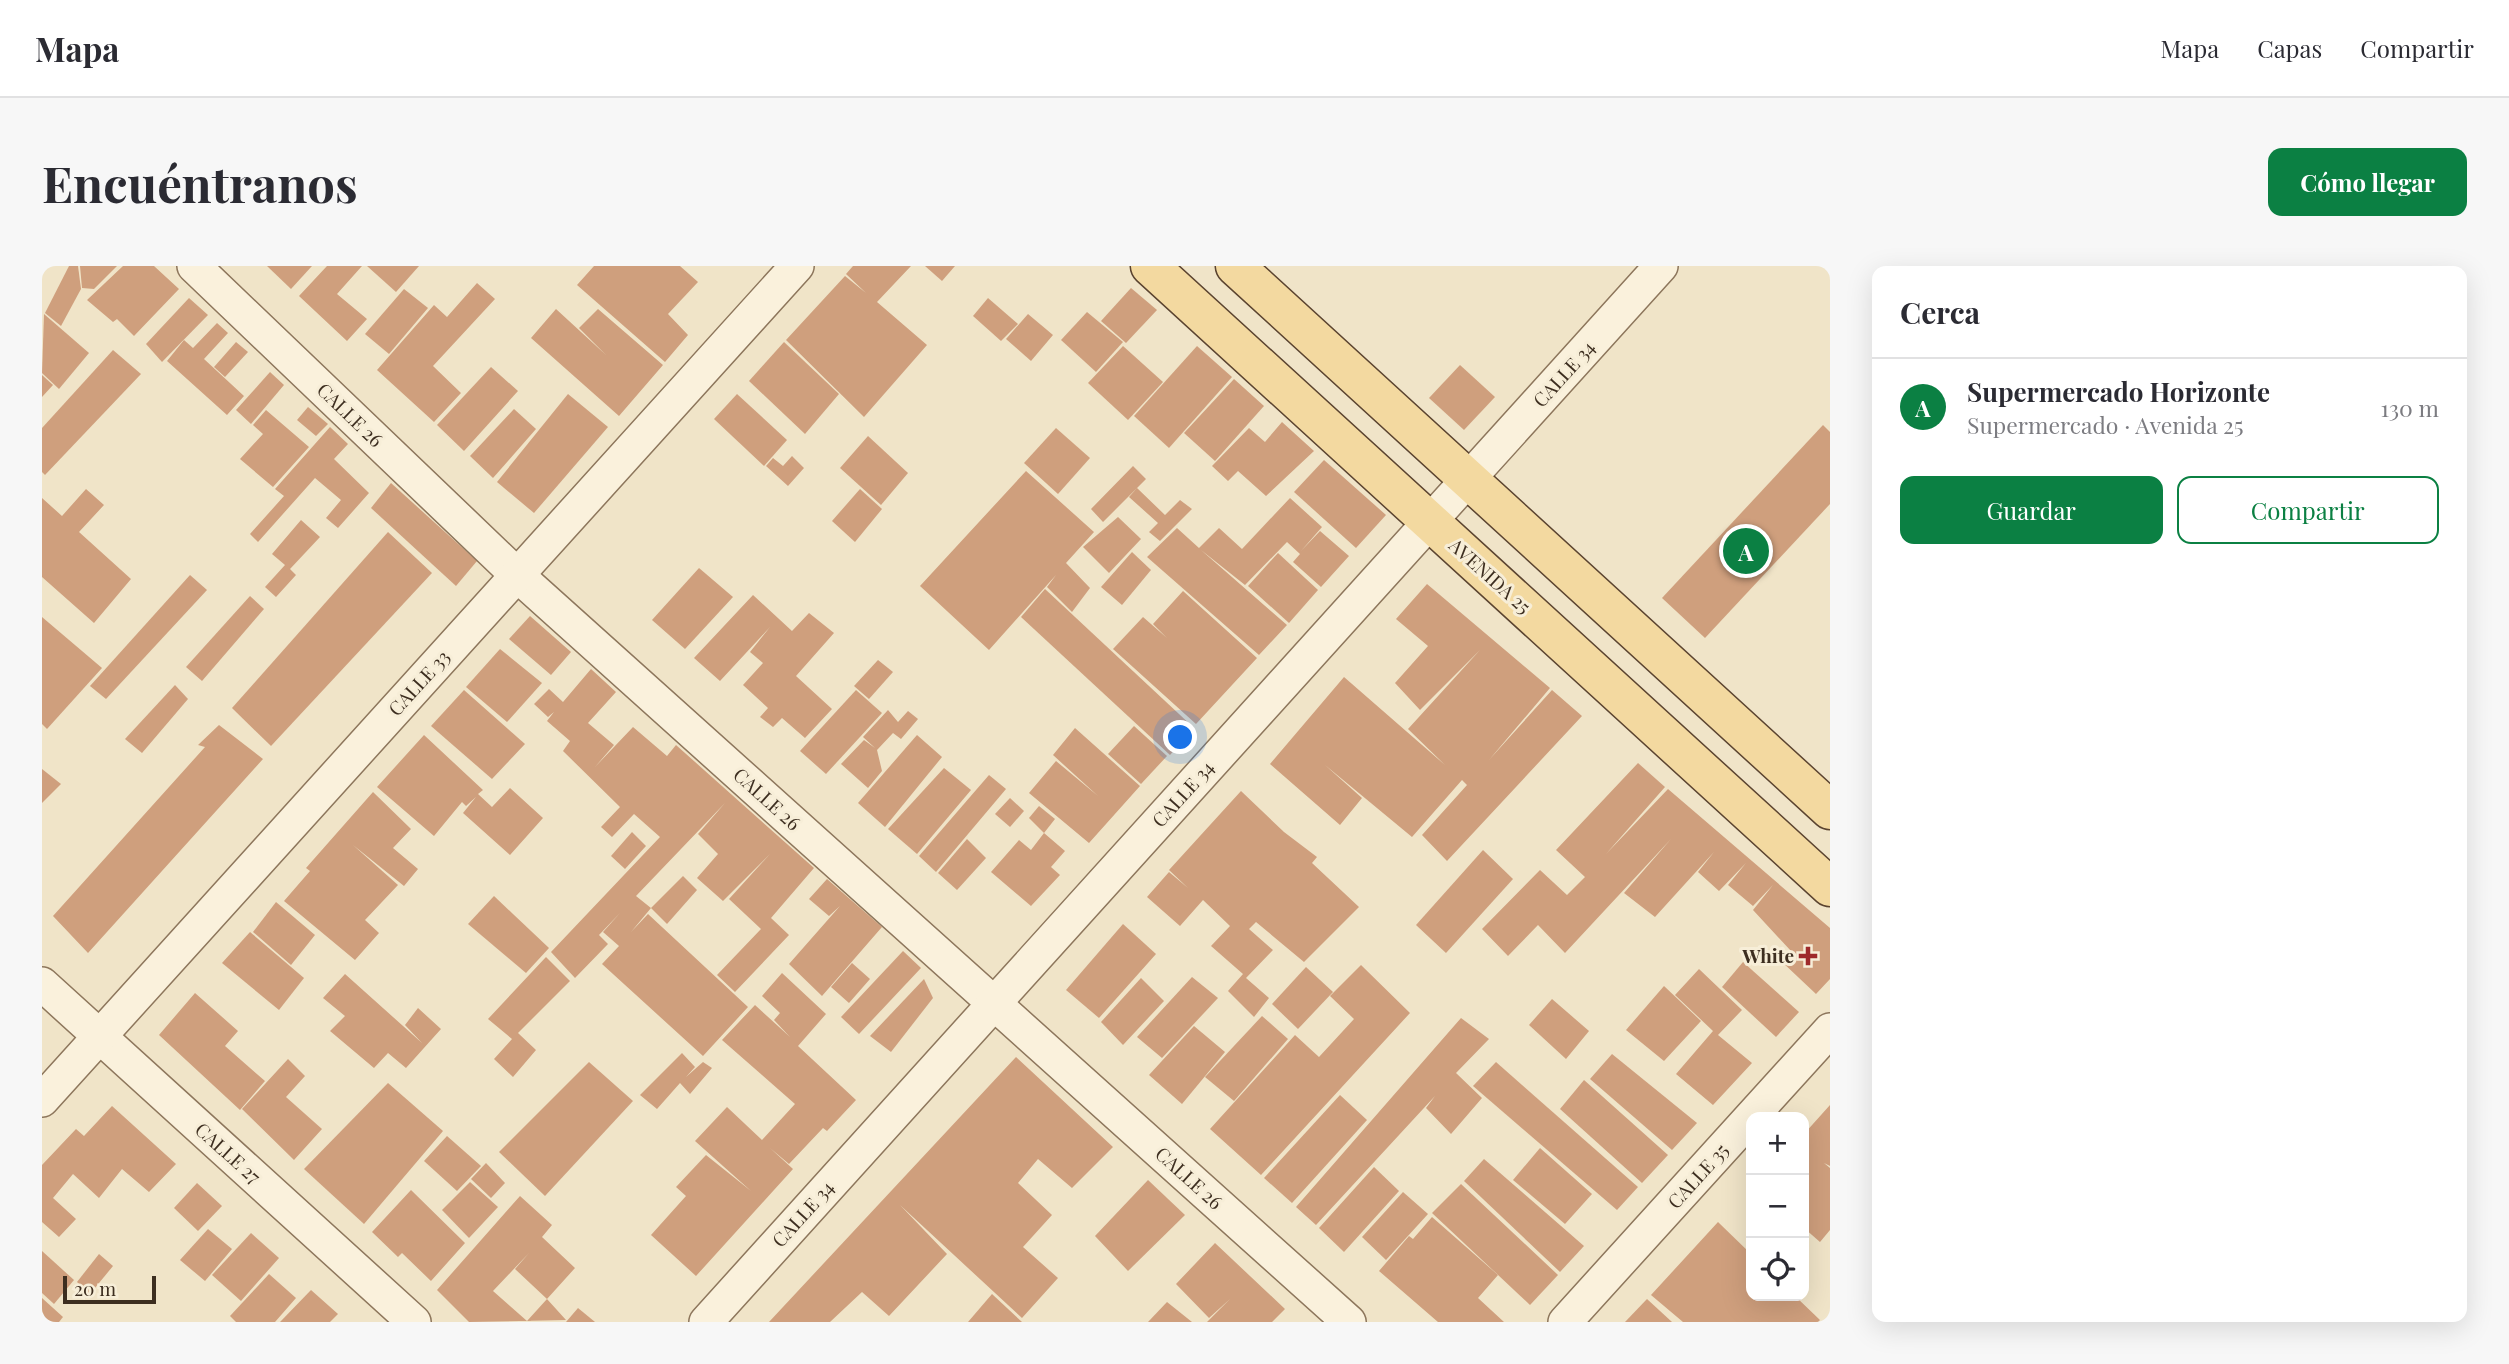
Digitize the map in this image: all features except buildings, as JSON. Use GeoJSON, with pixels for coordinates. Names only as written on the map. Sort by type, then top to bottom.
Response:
{"type":"FeatureCollection","features":[{"type":"Feature","properties":{"kind":"main road","name":"AVENIDA 25"},"geometry":{"type":"LineString","coordinates":[[1150,266],[1830,887]]}},
{"type":"Feature","properties":{"kind":"main road"},"geometry":{"type":"LineString","coordinates":[[1235,266],[1830,810]]}},
{"type":"Feature","properties":{"kind":"street","name":"CALLE 26"},"geometry":{"type":"LineString","coordinates":[[194,266],[517,575],[1349,1322]]}},
{"type":"Feature","properties":{"kind":"street","name":"CALLE 33"},"geometry":{"type":"LineString","coordinates":[[42,1100],[797,266]]}},
{"type":"Feature","properties":{"kind":"street","name":"CALLE 34"},"geometry":{"type":"LineString","coordinates":[[706,1322],[1661,266]]}},
{"type":"Feature","properties":{"kind":"street","name":"CALLE 27"},"geometry":{"type":"LineString","coordinates":[[42,985],[414,1322]]}},
{"type":"Feature","properties":{"kind":"street","name":"CALLE 35"},"geometry":{"type":"LineString","coordinates":[[1565,1322],[1830,1030]]}},
{"type":"Feature","properties":{"kind":"place","name":"Supermercado Horizonte"},"geometry":{"type":"Point","coordinates":[1746,551]}},
{"type":"Feature","properties":{"kind":"place","name":"White"},"geometry":{"type":"Point","coordinates":[1808,956]}}]}
